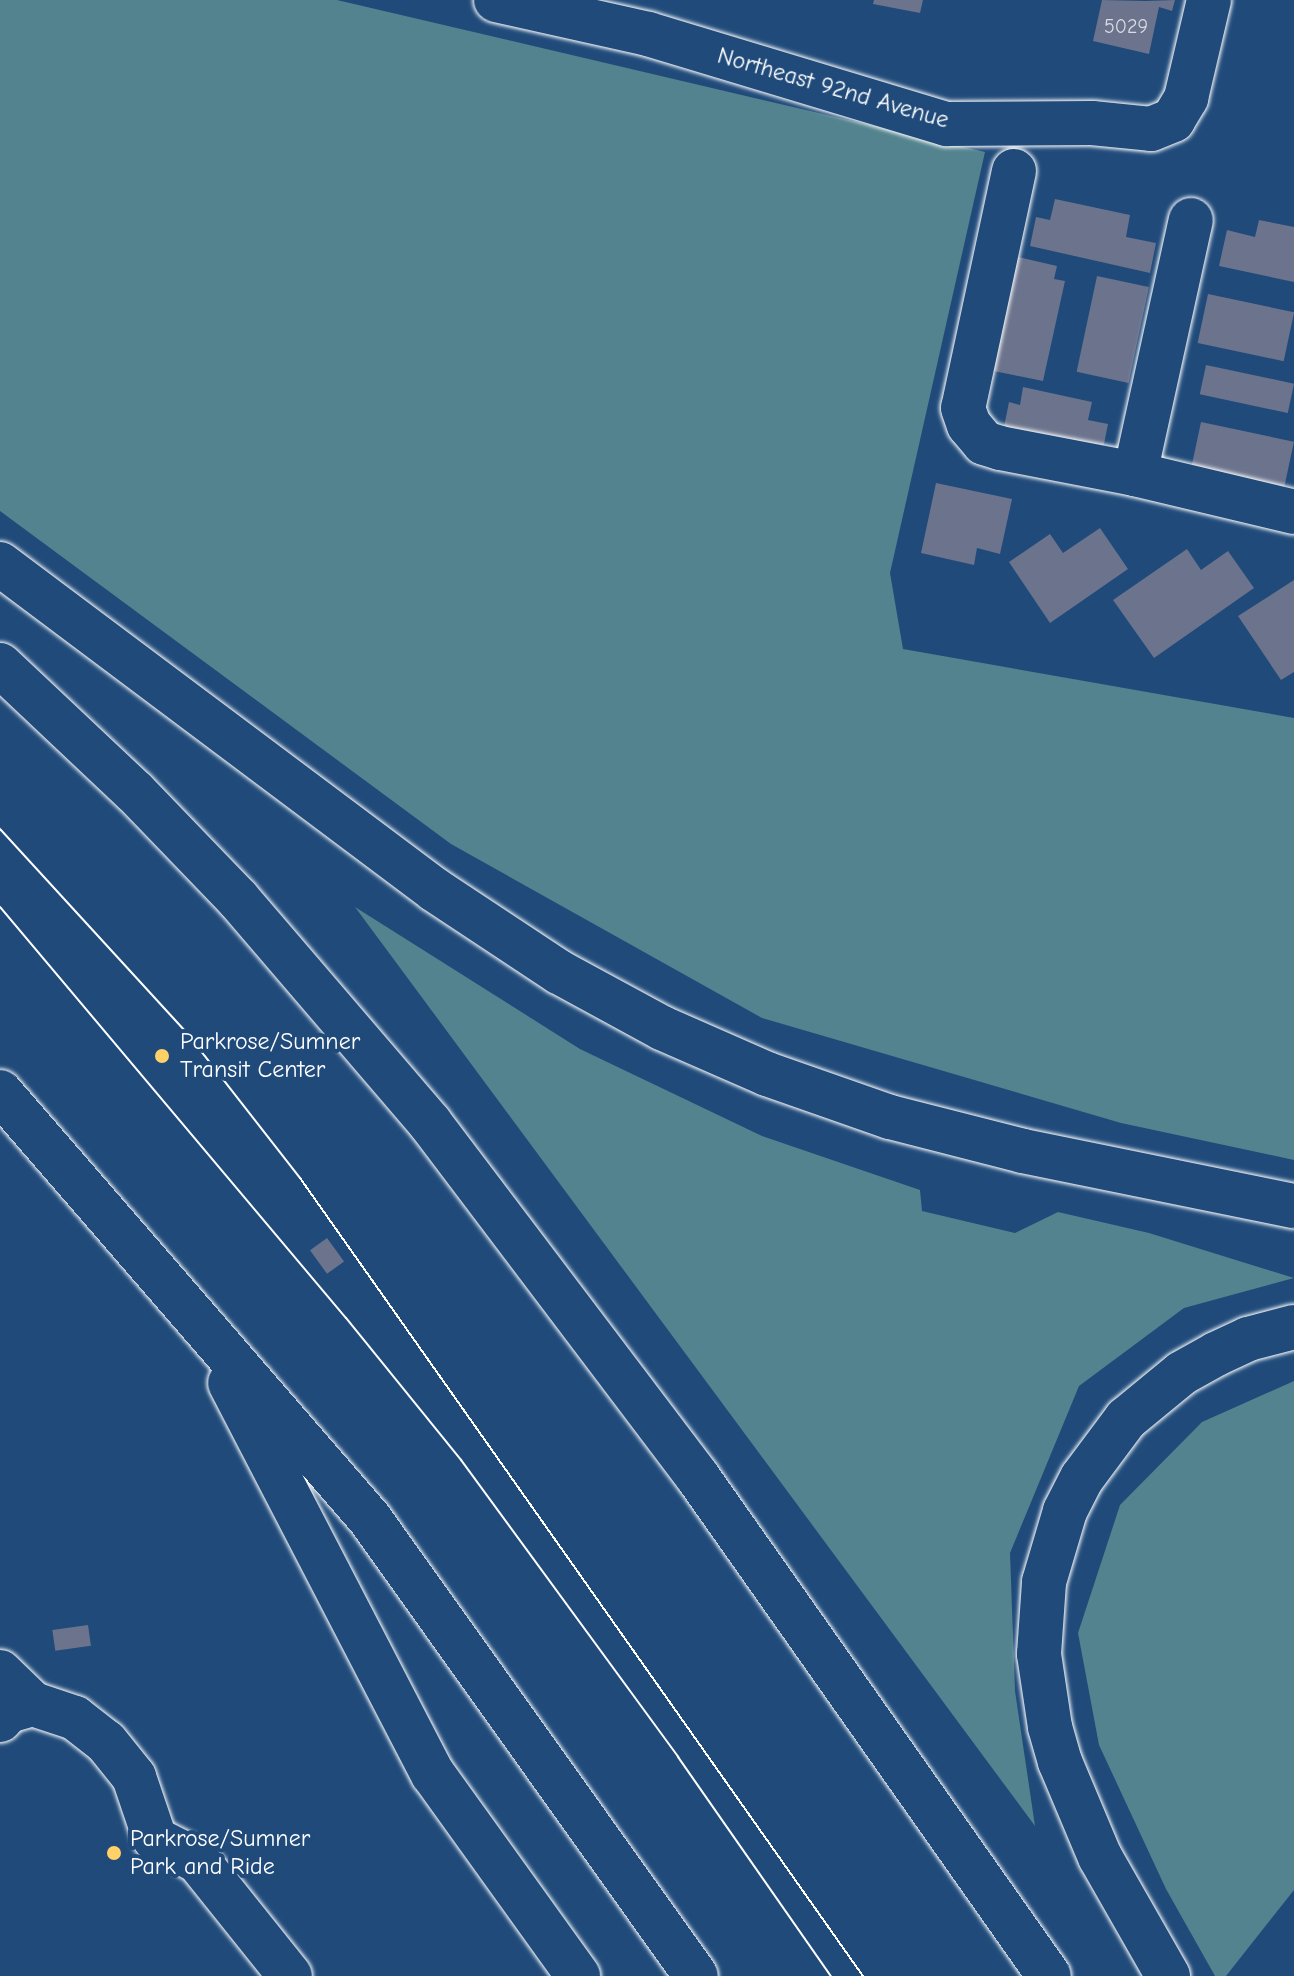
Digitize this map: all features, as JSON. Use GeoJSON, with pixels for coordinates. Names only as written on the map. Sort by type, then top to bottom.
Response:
{"type":"FeatureCollection","features":[{"type":"Feature","properties":{"kind":"main road","name":"Northeast 92nd Avenue"},"geometry":{"type":"LineString","coordinates":[[496,0],[652,17],[947,124],[1092,123],[1151,129],[1173,120],[1186,98],[1209,0]]}},
{"type":"Feature","properties":{"kind":"main road"},"geometry":{"type":"LineString","coordinates":[[1014,171],[963,408],[969,425],[984,443],[1000,448],[1135,474],[1294,512]]}},
{"type":"Feature","properties":{"kind":"main road"},"geometry":{"type":"LineString","coordinates":[[1135,474],[1191,220]]}},
{"type":"Feature","properties":{"kind":"main road"},"geometry":{"type":"LineString","coordinates":[[0,564],[435,890],[559,972],[662,1028],[794,1085],[890,1117],[1038,1154],[1294,1206]]}},
{"type":"Feature","properties":{"kind":"main road"},"geometry":{"type":"LineString","coordinates":[[0,665],[135,792],[238,899],[430,1123],[697,1476],[1049,1976]]}},
{"type":"Feature","properties":{"kind":"main road"},"geometry":{"type":"LineString","coordinates":[[0,1092],[370,1519],[696,1976]]}},
{"type":"Feature","properties":{"kind":"main road"},"geometry":{"type":"LineString","coordinates":[[196,1315],[433,1774],[578,1976]]}},
{"type":"Feature","properties":{"kind":"main road"},"geometry":{"type":"LineString","coordinates":[[1168,1976],[1100,1857],[1060,1762],[1045,1703],[1039,1654],[1044,1582],[1065,1511],[1082,1478],[1126,1419],[1182,1373],[1216,1354],[1248,1339],[1294,1327]]}},
{"type":"Feature","properties":{"kind":"main road"},"geometry":{"type":"LineString","coordinates":[[0,1672],[16,1712],[75,1718],[106,1742],[134,1777],[155,1839],[198,1861],[290,1976]]}},
{"type":"Feature","properties":{"kind":"green space"},"geometry":{"type":"Polygon","coordinates":[[[0,0],[337,0],[985,152],[890,573],[903,649],[1294,718],[1294,1160],[1121,1123],[762,1018],[451,844],[0,511],[0,0]]]}},
{"type":"Feature","properties":{"kind":"green space"},"geometry":{"type":"Polygon","coordinates":[[[355,907],[580,1049],[762,1136],[920,1190],[922,1211],[1015,1233],[1058,1212],[1149,1233],[1294,1278],[1184,1308],[1079,1386],[1010,1553],[1015,1691],[1035,1826],[355,907]]]}},
{"type":"Feature","properties":{"kind":"green space"},"geometry":{"type":"Polygon","coordinates":[[[1294,1381],[1294,1890],[1226,1976],[1215,1976],[1166,1889],[1099,1745],[1078,1633],[1120,1505],[1202,1422],[1294,1381]]]}},
{"type":"Feature","properties":{"kind":"building"},"geometry":{"type":"Polygon","coordinates":[[[874,0],[923,0],[920,13],[873,4],[874,0]]]}},
{"type":"Feature","properties":{"kind":"building"},"geometry":{"type":"Polygon","coordinates":[[[1102,0],[1175,0],[1172,11],[1159,7],[1149,54],[1093,41],[1102,0]]]}},
{"type":"Feature","properties":{"kind":"building"},"geometry":{"type":"Polygon","coordinates":[[[1055,199],[1130,215],[1126,237],[1156,243],[1150,273],[1030,246],[1036,217],[1050,220],[1055,199]]]}},
{"type":"Feature","properties":{"kind":"building"},"geometry":{"type":"Polygon","coordinates":[[[1259,220],[1294,227],[1294,282],[1219,266],[1227,230],[1255,237],[1259,220]]]}},
{"type":"Feature","properties":{"kind":"building"},"geometry":{"type":"Polygon","coordinates":[[[1014,256],[1057,266],[1054,279],[1065,281],[1043,381],[989,370],[1014,256]]]}},
{"type":"Feature","properties":{"kind":"building"},"geometry":{"type":"Polygon","coordinates":[[[1097,276],[1149,287],[1128,383],[1077,372],[1097,276]]]}},
{"type":"Feature","properties":{"kind":"building"},"geometry":{"type":"Polygon","coordinates":[[[1208,294],[1294,312],[1284,361],[1198,343],[1208,294]]]}},
{"type":"Feature","properties":{"kind":"building"},"geometry":{"type":"Polygon","coordinates":[[[1206,365],[1294,384],[1288,413],[1200,394],[1206,365]]]}},
{"type":"Feature","properties":{"kind":"building"},"geometry":{"type":"Polygon","coordinates":[[[1023,387],[1092,402],[1088,420],[1108,424],[1102,454],[1003,432],[1009,402],[1020,405],[1023,387]]]}},
{"type":"Feature","properties":{"kind":"building"},"geometry":{"type":"Polygon","coordinates":[[[1201,422],[1294,442],[1283,493],[1190,473],[1201,422]]]}},
{"type":"Feature","properties":{"kind":"building"},"geometry":{"type":"Polygon","coordinates":[[[936,483],[1012,499],[1000,554],[977,548],[974,565],[921,553],[936,483]]]}},
{"type":"Feature","properties":{"kind":"building"},"geometry":{"type":"Polygon","coordinates":[[[1100,528],[1128,569],[1050,623],[1009,562],[1050,534],[1063,553],[1100,528]]]}},
{"type":"Feature","properties":{"kind":"building"},"geometry":{"type":"Polygon","coordinates":[[[1187,549],[1201,570],[1228,551],[1254,588],[1154,658],[1113,600],[1187,549]]]}},
{"type":"Feature","properties":{"kind":"building"},"geometry":{"type":"Polygon","coordinates":[[[1294,580],[1294,672],[1281,680],[1238,616],[1294,580]]]}},
{"type":"Feature","properties":{"kind":"building"},"geometry":{"type":"Polygon","coordinates":[[[327,1238],[344,1261],[327,1274],[310,1250],[327,1238]]]}},
{"type":"Feature","properties":{"kind":"building"},"geometry":{"type":"Polygon","coordinates":[[[88,1625],[91,1646],[55,1651],[52,1630],[88,1625]]]}},
{"type":"Feature","properties":{"kind":"tram line"},"geometry":{"type":"LineString","coordinates":[[0,829],[186,1032],[300,1178],[863,1976]]}},
{"type":"Feature","properties":{"kind":"tram line"},"geometry":{"type":"LineString","coordinates":[[0,907],[346,1318],[461,1460],[678,1757],[831,1976]]}},
{"type":"Feature","properties":{"kind":"place","name":"Parkrose/Sumner Transit Center"},"geometry":{"type":"Point","coordinates":[162,1056]}},
{"type":"Feature","properties":{"kind":"place","name":"Parkrose/Sumner Park and Ride"},"geometry":{"type":"Point","coordinates":[114,1853]}}]}
